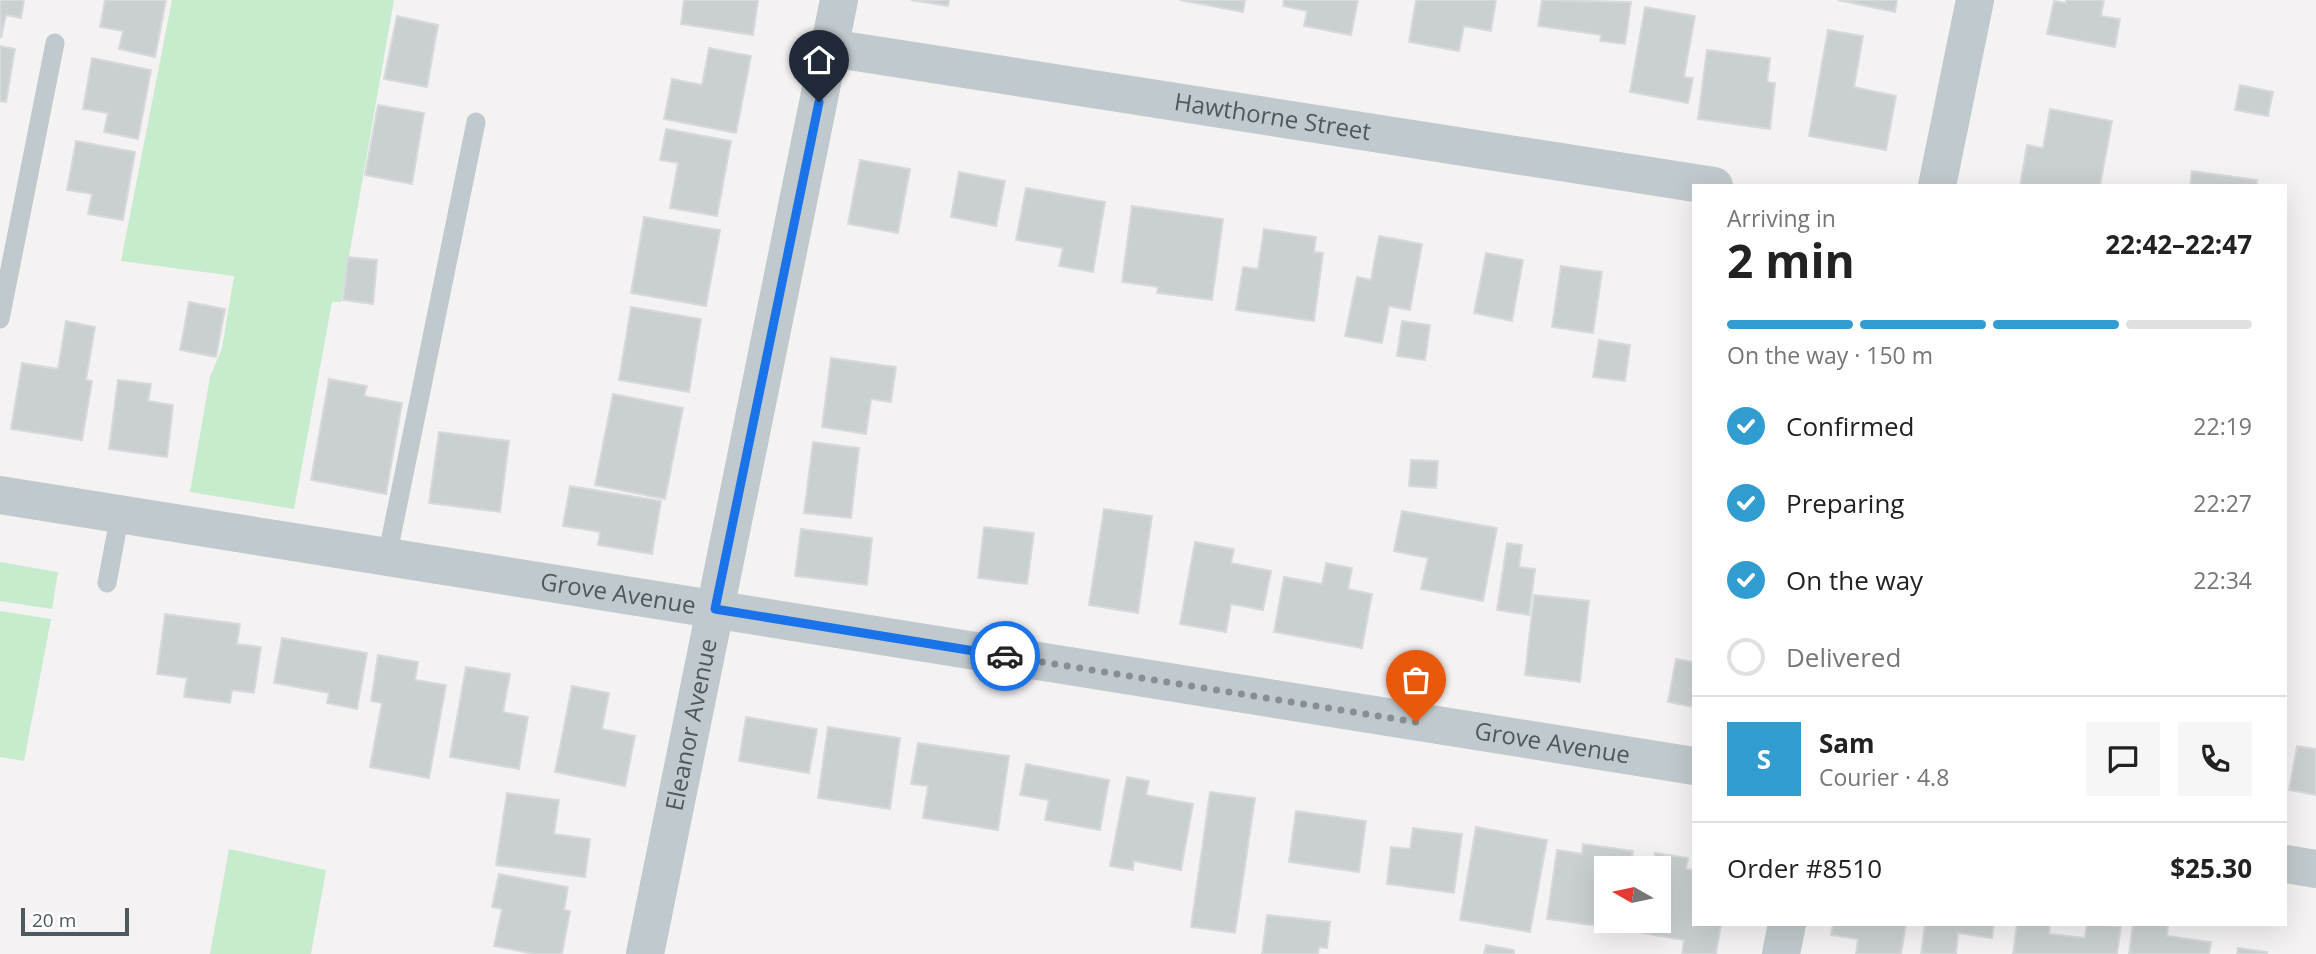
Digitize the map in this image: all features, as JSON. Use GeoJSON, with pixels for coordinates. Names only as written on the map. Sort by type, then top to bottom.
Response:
{"type":"FeatureCollection","features":[{"type":"Feature","properties":{"kind":"street","name":"Eleanor Avenue"},"geometry":{"type":"LineString","coordinates":[[645,954],[839,0]]}},
{"type":"Feature","properties":{"kind":"street"},"geometry":{"type":"LineString","coordinates":[[1937,184],[1975,0]]}},
{"type":"Feature","properties":{"kind":"street","name":"Hawthorne Street"},"geometry":{"type":"LineString","coordinates":[[830,48],[1701,184]]}},
{"type":"Feature","properties":{"kind":"street","name":"Grove Avenue"},"geometry":{"type":"LineString","coordinates":[[0,495],[1692,766]]}},
{"type":"Feature","properties":{"kind":"street"},"geometry":{"type":"LineString","coordinates":[[2287,864],[2316,869]]}},
{"type":"Feature","properties":{"kind":"street"},"geometry":{"type":"LineString","coordinates":[[1781,954],[1787,926]]}},
{"type":"Feature","properties":{"kind":"lane"},"geometry":{"type":"LineString","coordinates":[[0,319],[55,43]]}},
{"type":"Feature","properties":{"kind":"lane"},"geometry":{"type":"LineString","coordinates":[[387,557],[476,122]]}},
{"type":"Feature","properties":{"kind":"lane"},"geometry":{"type":"LineString","coordinates":[[107,583],[120,514]]}},
{"type":"Feature","properties":{"kind":"green space"},"geometry":{"type":"Polygon","coordinates":[[[172,0],[394,0],[341,302],[332,302],[294,509],[190,492],[210,377],[222,348],[234,276],[121,261],[172,0]]]}},
{"type":"Feature","properties":{"kind":"green space"},"geometry":{"type":"Polygon","coordinates":[[[0,562],[58,572],[52,609],[0,601],[0,562]]]}},
{"type":"Feature","properties":{"kind":"green space"},"geometry":{"type":"Polygon","coordinates":[[[0,611],[51,619],[24,761],[0,757],[0,611]]]}},
{"type":"Feature","properties":{"kind":"green space"},"geometry":{"type":"Polygon","coordinates":[[[229,849],[326,870],[311,954],[210,954],[229,849]]]}},
{"type":"Feature","properties":{"kind":"building"},"geometry":{"type":"Polygon","coordinates":[[[0,0],[24,0],[21,18],[6,15],[1,38],[0,0]]]}},
{"type":"Feature","properties":{"kind":"building"},"geometry":{"type":"Polygon","coordinates":[[[105,0],[166,0],[155,57],[119,49],[123,31],[100,27],[105,0]]]}},
{"type":"Feature","properties":{"kind":"building"},"geometry":{"type":"Polygon","coordinates":[[[684,0],[758,0],[753,35],[681,24],[684,0]]]}},
{"type":"Feature","properties":{"kind":"building"},"geometry":{"type":"Polygon","coordinates":[[[911,0],[949,0],[948,6],[911,0]]]}},
{"type":"Feature","properties":{"kind":"building"},"geometry":{"type":"Polygon","coordinates":[[[1180,0],[1245,0],[1243,12],[1180,0]]]}},
{"type":"Feature","properties":{"kind":"building"},"geometry":{"type":"Polygon","coordinates":[[[1284,0],[1358,0],[1351,35],[1304,26],[1307,11],[1283,6],[1284,0]]]}},
{"type":"Feature","properties":{"kind":"building"},"geometry":{"type":"Polygon","coordinates":[[[1416,0],[1496,0],[1491,31],[1464,26],[1459,51],[1409,42],[1416,0]]]}},
{"type":"Feature","properties":{"kind":"building"},"geometry":{"type":"Polygon","coordinates":[[[1542,0],[1631,2],[1625,44],[1600,41],[1601,35],[1538,26],[1542,0]]]}},
{"type":"Feature","properties":{"kind":"building"},"geometry":{"type":"Polygon","coordinates":[[[1838,0],[1897,0],[1895,12],[1838,0]]]}},
{"type":"Feature","properties":{"kind":"building"},"geometry":{"type":"Polygon","coordinates":[[[2066,0],[2104,0],[2101,16],[2120,19],[2115,47],[2047,34],[2054,1],[2066,3],[2066,0]]]}},
{"type":"Feature","properties":{"kind":"building"},"geometry":{"type":"Polygon","coordinates":[[[1645,7],[1695,16],[1684,77],[1693,78],[1688,103],[1630,92],[1645,7]]]}},
{"type":"Feature","properties":{"kind":"building"},"geometry":{"type":"Polygon","coordinates":[[[397,16],[438,25],[427,87],[384,79],[397,16]]]}},
{"type":"Feature","properties":{"kind":"building"},"geometry":{"type":"Polygon","coordinates":[[[1828,30],[1863,36],[1854,87],[1896,96],[1886,150],[1809,136],[1828,30]]]}},
{"type":"Feature","properties":{"kind":"building"},"geometry":{"type":"Polygon","coordinates":[[[0,46],[15,49],[6,102],[0,101],[0,46]]]}},
{"type":"Feature","properties":{"kind":"building"},"geometry":{"type":"Polygon","coordinates":[[[709,48],[751,56],[736,133],[664,119],[672,79],[702,85],[709,48]]]}},
{"type":"Feature","properties":{"kind":"building"},"geometry":{"type":"Polygon","coordinates":[[[1707,50],[1770,58],[1767,82],[1775,83],[1770,129],[1698,119],[1707,50]]]}},
{"type":"Feature","properties":{"kind":"building"},"geometry":{"type":"Polygon","coordinates":[[[92,58],[151,70],[138,139],[104,132],[108,113],[83,109],[92,58]]]}},
{"type":"Feature","properties":{"kind":"building"},"geometry":{"type":"Polygon","coordinates":[[[2240,85],[2273,92],[2268,116],[2235,110],[2240,85]]]}},
{"type":"Feature","properties":{"kind":"building"},"geometry":{"type":"Polygon","coordinates":[[[378,105],[424,113],[412,184],[365,175],[378,105]]]}},
{"type":"Feature","properties":{"kind":"building"},"geometry":{"type":"Polygon","coordinates":[[[2050,109],[2112,121],[2100,184],[2020,184],[2027,145],[2043,148],[2050,109]]]}},
{"type":"Feature","properties":{"kind":"building"},"geometry":{"type":"Polygon","coordinates":[[[666,129],[731,141],[717,216],[670,208],[678,163],[660,160],[666,129]]]}},
{"type":"Feature","properties":{"kind":"building"},"geometry":{"type":"Polygon","coordinates":[[[76,141],[135,152],[123,220],[88,214],[92,194],[67,190],[76,141]]]}},
{"type":"Feature","properties":{"kind":"building"},"geometry":{"type":"Polygon","coordinates":[[[860,160],[910,169],[898,233],[848,224],[860,160]]]}},
{"type":"Feature","properties":{"kind":"building"},"geometry":{"type":"Polygon","coordinates":[[[2192,171],[2257,180],[2257,184],[2190,184],[2192,171]]]}},
{"type":"Feature","properties":{"kind":"building"},"geometry":{"type":"Polygon","coordinates":[[[959,172],[1005,181],[996,226],[951,217],[959,172]]]}},
{"type":"Feature","properties":{"kind":"building"},"geometry":{"type":"Polygon","coordinates":[[[1026,188],[1105,202],[1093,272],[1059,266],[1063,248],[1016,240],[1026,188]]]}},
{"type":"Feature","properties":{"kind":"building"},"geometry":{"type":"Polygon","coordinates":[[[1132,206],[1223,219],[1212,300],[1157,293],[1158,287],[1122,282],[1132,206]]]}},
{"type":"Feature","properties":{"kind":"building"},"geometry":{"type":"Polygon","coordinates":[[[644,217],[720,230],[706,306],[631,293],[644,217]]]}},
{"type":"Feature","properties":{"kind":"building"},"geometry":{"type":"Polygon","coordinates":[[[1264,229],[1316,237],[1314,252],[1323,253],[1314,321],[1236,310],[1243,267],[1258,269],[1264,229]]]}},
{"type":"Feature","properties":{"kind":"building"},"geometry":{"type":"Polygon","coordinates":[[[1379,236],[1422,244],[1410,310],[1389,306],[1382,343],[1345,336],[1357,277],[1371,280],[1379,236]]]}},
{"type":"Feature","properties":{"kind":"building"},"geometry":{"type":"Polygon","coordinates":[[[1486,253],[1523,260],[1512,321],[1474,313],[1486,253]]]}},
{"type":"Feature","properties":{"kind":"building"},"geometry":{"type":"Polygon","coordinates":[[[348,257],[377,260],[373,304],[343,300],[348,257]]]}},
{"type":"Feature","properties":{"kind":"building"},"geometry":{"type":"Polygon","coordinates":[[[1561,266],[1602,272],[1593,333],[1552,327],[1561,266]]]}},
{"type":"Feature","properties":{"kind":"building"},"geometry":{"type":"Polygon","coordinates":[[[189,302],[225,309],[216,357],[180,350],[189,302]]]}},
{"type":"Feature","properties":{"kind":"building"},"geometry":{"type":"Polygon","coordinates":[[[631,307],[701,319],[689,392],[619,380],[631,307]]]}},
{"type":"Feature","properties":{"kind":"building"},"geometry":{"type":"Polygon","coordinates":[[[66,321],[95,327],[86,380],[92,381],[82,440],[11,429],[22,363],[58,369],[66,321]]]}},
{"type":"Feature","properties":{"kind":"building"},"geometry":{"type":"Polygon","coordinates":[[[1402,321],[1430,325],[1425,360],[1397,356],[1402,321]]]}},
{"type":"Feature","properties":{"kind":"building"},"geometry":{"type":"Polygon","coordinates":[[[1599,340],[1630,345],[1625,381],[1593,377],[1599,340]]]}},
{"type":"Feature","properties":{"kind":"building"},"geometry":{"type":"Polygon","coordinates":[[[831,358],[896,367],[891,402],[871,399],[866,434],[822,427],[831,358]]]}},
{"type":"Feature","properties":{"kind":"building"},"geometry":{"type":"Polygon","coordinates":[[[329,379],[367,386],[364,396],[402,403],[386,494],[311,480],[329,379]]]}},
{"type":"Feature","properties":{"kind":"building"},"geometry":{"type":"Polygon","coordinates":[[[118,380],[151,384],[148,401],[173,405],[167,457],[109,449],[118,380]]]}},
{"type":"Feature","properties":{"kind":"building"},"geometry":{"type":"Polygon","coordinates":[[[613,394],[683,408],[665,499],[595,485],[613,394]]]}},
{"type":"Feature","properties":{"kind":"building"},"geometry":{"type":"Polygon","coordinates":[[[439,432],[509,441],[500,512],[429,503],[439,432]]]}},
{"type":"Feature","properties":{"kind":"building"},"geometry":{"type":"Polygon","coordinates":[[[813,442],[859,448],[851,518],[804,513],[813,442]]]}},
{"type":"Feature","properties":{"kind":"building"},"geometry":{"type":"Polygon","coordinates":[[[1411,460],[1438,461],[1436,488],[1409,486],[1411,460]]]}},
{"type":"Feature","properties":{"kind":"building"},"geometry":{"type":"Polygon","coordinates":[[[570,486],[661,501],[652,554],[598,545],[600,532],[563,526],[570,486]]]}},
{"type":"Feature","properties":{"kind":"building"},"geometry":{"type":"Polygon","coordinates":[[[1104,509],[1152,516],[1138,613],[1089,605],[1104,509]]]}},
{"type":"Feature","properties":{"kind":"building"},"geometry":{"type":"Polygon","coordinates":[[[1402,511],[1497,528],[1483,601],[1421,589],[1428,558],[1394,551],[1402,511]]]}},
{"type":"Feature","properties":{"kind":"building"},"geometry":{"type":"Polygon","coordinates":[[[984,527],[1034,533],[1027,584],[978,578],[984,527]]]}},
{"type":"Feature","properties":{"kind":"building"},"geometry":{"type":"Polygon","coordinates":[[[801,529],[872,538],[867,585],[795,576],[801,529]]]}},
{"type":"Feature","properties":{"kind":"building"},"geometry":{"type":"Polygon","coordinates":[[[1195,542],[1234,549],[1231,563],[1271,571],[1263,610],[1231,604],[1226,632],[1180,624],[1195,542]]]}},
{"type":"Feature","properties":{"kind":"building"},"geometry":{"type":"Polygon","coordinates":[[[1507,543],[1522,545],[1519,567],[1535,569],[1529,615],[1497,610],[1507,543]]]}},
{"type":"Feature","properties":{"kind":"building"},"geometry":{"type":"Polygon","coordinates":[[[1326,563],[1352,568],[1348,589],[1372,594],[1362,648],[1274,632],[1284,577],[1322,584],[1326,563]]]}},
{"type":"Feature","properties":{"kind":"building"},"geometry":{"type":"Polygon","coordinates":[[[1534,595],[1589,601],[1580,682],[1525,675],[1534,595]]]}},
{"type":"Feature","properties":{"kind":"building"},"geometry":{"type":"Polygon","coordinates":[[[165,614],[240,624],[237,644],[261,647],[254,693],[232,690],[230,703],[184,697],[187,678],[157,674],[165,614]]]}},
{"type":"Feature","properties":{"kind":"building"},"geometry":{"type":"Polygon","coordinates":[[[282,638],[367,653],[357,709],[327,703],[329,693],[274,683],[282,638]]]}},
{"type":"Feature","properties":{"kind":"building"},"geometry":{"type":"Polygon","coordinates":[[[378,655],[418,662],[415,680],[446,685],[429,778],[370,767],[382,703],[371,701],[378,655]]]}},
{"type":"Feature","properties":{"kind":"building"},"geometry":{"type":"Polygon","coordinates":[[[1676,659],[1692,662],[1692,707],[1668,702],[1676,659]]]}},
{"type":"Feature","properties":{"kind":"building"},"geometry":{"type":"Polygon","coordinates":[[[466,667],[510,674],[503,712],[528,717],[519,769],[450,757],[466,667]]]}},
{"type":"Feature","properties":{"kind":"building"},"geometry":{"type":"Polygon","coordinates":[[[572,686],[609,693],[602,729],[635,736],[625,786],[555,772],[572,686]]]}},
{"type":"Feature","properties":{"kind":"building"},"geometry":{"type":"Polygon","coordinates":[[[746,717],[817,729],[809,773],[739,761],[746,717]]]}},
{"type":"Feature","properties":{"kind":"building"},"geometry":{"type":"Polygon","coordinates":[[[828,727],[900,738],[890,809],[818,798],[828,727]]]}},
{"type":"Feature","properties":{"kind":"building"},"geometry":{"type":"Polygon","coordinates":[[[918,743],[1009,756],[998,830],[923,818],[928,786],[911,784],[918,743]]]}},
{"type":"Feature","properties":{"kind":"building"},"geometry":{"type":"Polygon","coordinates":[[[2297,746],[2316,749],[2316,795],[2289,790],[2297,746]]]}},
{"type":"Feature","properties":{"kind":"building"},"geometry":{"type":"Polygon","coordinates":[[[1026,764],[1109,780],[1100,830],[1045,820],[1049,800],[1020,795],[1026,764]]]}},
{"type":"Feature","properties":{"kind":"building"},"geometry":{"type":"Polygon","coordinates":[[[1127,777],[1149,781],[1146,795],[1193,804],[1181,870],[1134,861],[1133,870],[1110,866],[1127,777]]]}},
{"type":"Feature","properties":{"kind":"building"},"geometry":{"type":"Polygon","coordinates":[[[1210,792],[1255,798],[1235,933],[1191,927],[1210,792]]]}},
{"type":"Feature","properties":{"kind":"building"},"geometry":{"type":"Polygon","coordinates":[[[507,793],[559,800],[554,834],[590,839],[585,877],[496,865],[507,793]]]}},
{"type":"Feature","properties":{"kind":"building"},"geometry":{"type":"Polygon","coordinates":[[[1296,811],[1366,821],[1359,872],[1289,862],[1296,811]]]}},
{"type":"Feature","properties":{"kind":"building"},"geometry":{"type":"Polygon","coordinates":[[[1476,827],[1547,840],[1530,932],[1460,920],[1476,827]]]}},
{"type":"Feature","properties":{"kind":"building"},"geometry":{"type":"Polygon","coordinates":[[[1413,828],[1462,834],[1454,893],[1387,884],[1391,847],[1410,849],[1413,828]]]}},
{"type":"Feature","properties":{"kind":"building"},"geometry":{"type":"Polygon","coordinates":[[[1583,844],[1633,851],[1632,856],[1594,856],[1594,925],[1547,919],[1557,850],[1582,854],[1583,844]]]}},
{"type":"Feature","properties":{"kind":"building"},"geometry":{"type":"Polygon","coordinates":[[[1655,853],[1688,858],[1686,869],[1692,870],[1692,926],[1721,926],[1716,954],[1682,954],[1684,940],[1642,933],[1671,933],[1671,856],[1655,856],[1655,853]]]}},
{"type":"Feature","properties":{"kind":"building"},"geometry":{"type":"Polygon","coordinates":[[[499,874],[568,887],[564,910],[570,911],[562,954],[534,954],[494,946],[502,909],[492,907],[499,874]]]}},
{"type":"Feature","properties":{"kind":"building"},"geometry":{"type":"Polygon","coordinates":[[[1267,915],[1330,922],[1327,948],[1319,947],[1318,954],[1262,954],[1267,915]]]}},
{"type":"Feature","properties":{"kind":"building"},"geometry":{"type":"Polygon","coordinates":[[[1833,926],[1906,926],[1901,954],[1856,954],[1858,939],[1831,935],[1833,926]]]}},
{"type":"Feature","properties":{"kind":"building"},"geometry":{"type":"Polygon","coordinates":[[[1925,926],[1994,926],[1992,938],[1958,933],[1956,954],[1921,954],[1925,926]]]}},
{"type":"Feature","properties":{"kind":"building"},"geometry":{"type":"Polygon","coordinates":[[[2017,926],[2050,926],[2049,934],[2085,938],[2087,926],[2121,926],[2117,954],[2013,954],[2017,926]]]}},
{"type":"Feature","properties":{"kind":"building"},"geometry":{"type":"Polygon","coordinates":[[[2133,926],[2168,926],[2167,936],[2211,942],[2209,954],[2129,954],[2133,926]]]}},
{"type":"Feature","properties":{"kind":"building"},"geometry":{"type":"Polygon","coordinates":[[[1486,945],[1514,950],[1514,954],[1484,954],[1486,945]]]}},
{"type":"Feature","properties":{"kind":"building"},"geometry":{"type":"Polygon","coordinates":[[[2238,948],[2267,952],[2267,954],[2237,954],[2238,948]]]}},
{"type":"Feature","properties":{"kind":"way so far"},"geometry":{"type":"LineString","coordinates":[[1005,656],[1416,722]]}},
{"type":"Feature","properties":{"kind":"route"},"geometry":{"type":"LineString","coordinates":[[819,102],[715,609],[1005,656]]}}]}
